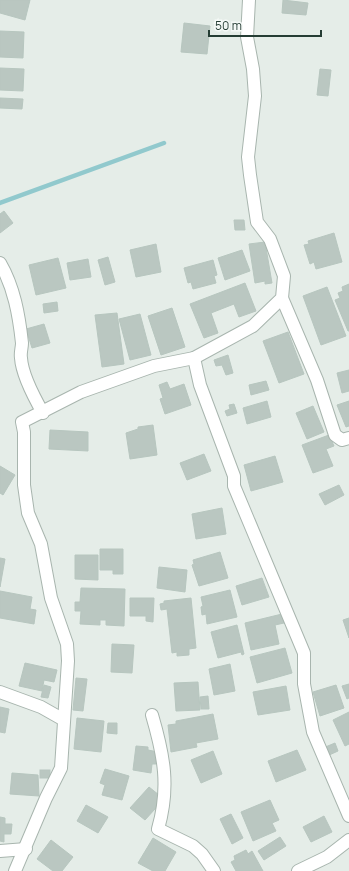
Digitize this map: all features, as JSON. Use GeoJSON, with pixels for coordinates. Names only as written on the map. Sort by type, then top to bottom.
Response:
{"type":"FeatureCollection","features":[{"type":"Feature","properties":{"kind":"street"},"geometry":{"type":"LineString","coordinates":[[249,0],[247,37],[253,69],[255,96],[248,157],[257,222],[270,239],[284,276],[282,298],[317,380],[335,435],[342,440],[349,438]]}},
{"type":"Feature","properties":{"kind":"street"},"geometry":{"type":"LineString","coordinates":[[0,263],[13,291],[20,326],[22,346],[21,358],[33,395],[43,413]]}},
{"type":"Feature","properties":{"kind":"street"},"geometry":{"type":"LineString","coordinates":[[15,871],[26,849],[46,798],[61,768],[68,681],[67,644],[51,598],[41,544],[28,513],[24,485],[24,432],[22,422],[43,413],[81,392],[128,377],[154,366],[194,358],[253,326],[282,298]]}},
{"type":"Feature","properties":{"kind":"street"},"geometry":{"type":"LineString","coordinates":[[194,358],[200,385],[234,476],[236,492],[304,653],[304,684],[313,732],[349,816]]}},
{"type":"Feature","properties":{"kind":"street"},"geometry":{"type":"LineString","coordinates":[[0,692],[42,707],[64,720]]}},
{"type":"Feature","properties":{"kind":"street"},"geometry":{"type":"LineString","coordinates":[[152,715],[160,742],[165,774],[164,807],[158,829],[193,846],[202,854],[214,871]]}},
{"type":"Feature","properties":{"kind":"street"},"geometry":{"type":"LineString","coordinates":[[298,871],[327,857],[349,840]]}},
{"type":"Feature","properties":{"kind":"street"},"geometry":{"type":"LineString","coordinates":[[0,851],[26,849]]}},
{"type":"Feature","properties":{"kind":"building"},"geometry":{"type":"Polygon","coordinates":[[[0,0],[30,0],[25,20],[0,13],[0,0]]]}},
{"type":"Feature","properties":{"kind":"building"},"geometry":{"type":"Polygon","coordinates":[[[283,0],[308,3],[306,15],[282,13],[283,0]]]}},
{"type":"Feature","properties":{"kind":"building"},"geometry":{"type":"Polygon","coordinates":[[[184,23],[210,26],[207,54],[181,52],[184,23]]]}},
{"type":"Feature","properties":{"kind":"building"},"geometry":{"type":"Polygon","coordinates":[[[0,31],[24,32],[23,58],[0,57],[0,31]]]}},
{"type":"Feature","properties":{"kind":"building"},"geometry":{"type":"Polygon","coordinates":[[[0,68],[24,69],[23,91],[0,90],[0,68]]]}},
{"type":"Feature","properties":{"kind":"building"},"geometry":{"type":"Polygon","coordinates":[[[320,69],[331,70],[328,96],[317,95],[320,69]]]}},
{"type":"Feature","properties":{"kind":"building"},"geometry":{"type":"Polygon","coordinates":[[[0,98],[23,99],[22,109],[0,108],[0,98]]]}},
{"type":"Feature","properties":{"kind":"building"},"geometry":{"type":"Polygon","coordinates":[[[4,211],[13,223],[0,233],[0,214],[4,211]]]}},
{"type":"Feature","properties":{"kind":"building"},"geometry":{"type":"Polygon","coordinates":[[[234,220],[244,220],[245,230],[235,230],[234,220]]]}},
{"type":"Feature","properties":{"kind":"building"},"geometry":{"type":"Polygon","coordinates":[[[334,233],[342,262],[316,269],[314,262],[310,264],[304,245],[309,244],[308,241],[334,233]]]}},
{"type":"Feature","properties":{"kind":"building"},"geometry":{"type":"Polygon","coordinates":[[[265,242],[272,283],[265,284],[265,281],[255,283],[249,244],[265,242]]]}},
{"type":"Feature","properties":{"kind":"building"},"geometry":{"type":"Polygon","coordinates":[[[156,244],[161,272],[136,277],[130,250],[156,244]]]}},
{"type":"Feature","properties":{"kind":"building"},"geometry":{"type":"Polygon","coordinates":[[[242,250],[250,271],[225,280],[218,258],[242,250]]]}},
{"type":"Feature","properties":{"kind":"building"},"geometry":{"type":"Polygon","coordinates":[[[108,257],[115,282],[105,285],[98,260],[108,257]]]}},
{"type":"Feature","properties":{"kind":"building"},"geometry":{"type":"Polygon","coordinates":[[[58,258],[66,288],[36,295],[29,265],[58,258]]]}},
{"type":"Feature","properties":{"kind":"building"},"geometry":{"type":"Polygon","coordinates":[[[88,259],[91,277],[70,280],[67,263],[88,259]]]}},
{"type":"Feature","properties":{"kind":"building"},"geometry":{"type":"Polygon","coordinates":[[[213,260],[217,275],[214,276],[216,283],[193,289],[191,282],[188,283],[184,268],[213,260]]]}},
{"type":"Feature","properties":{"kind":"building"},"geometry":{"type":"Polygon","coordinates":[[[245,283],[256,311],[239,317],[234,304],[211,313],[218,333],[204,338],[190,304],[245,283]]]}},
{"type":"Feature","properties":{"kind":"building"},"geometry":{"type":"Polygon","coordinates":[[[349,284],[348,331],[335,300],[340,298],[338,293],[343,291],[342,287],[349,284]]]}},
{"type":"Feature","properties":{"kind":"building"},"geometry":{"type":"Polygon","coordinates":[[[327,287],[346,336],[321,345],[303,296],[327,287]]]}},
{"type":"Feature","properties":{"kind":"building"},"geometry":{"type":"Polygon","coordinates":[[[57,302],[58,311],[44,313],[43,304],[57,302]]]}},
{"type":"Feature","properties":{"kind":"building"},"geometry":{"type":"Polygon","coordinates":[[[172,308],[185,347],[161,355],[148,316],[172,308]]]}},
{"type":"Feature","properties":{"kind":"building"},"geometry":{"type":"Polygon","coordinates":[[[117,313],[124,364],[102,367],[95,315],[117,313]]]}},
{"type":"Feature","properties":{"kind":"building"},"geometry":{"type":"Polygon","coordinates":[[[140,314],[151,355],[130,360],[119,319],[140,314]]]}},
{"type":"Feature","properties":{"kind":"building"},"geometry":{"type":"Polygon","coordinates":[[[44,324],[50,343],[32,348],[26,329],[44,324]]]}},
{"type":"Feature","properties":{"kind":"building"},"geometry":{"type":"Polygon","coordinates":[[[288,332],[304,374],[279,383],[263,341],[288,332]]]}},
{"type":"Feature","properties":{"kind":"building"},"geometry":{"type":"Polygon","coordinates":[[[228,355],[233,373],[226,375],[222,365],[216,366],[214,360],[228,355]]]}},
{"type":"Feature","properties":{"kind":"building"},"geometry":{"type":"Polygon","coordinates":[[[349,370],[349,391],[342,393],[337,373],[349,370]]]}},
{"type":"Feature","properties":{"kind":"building"},"geometry":{"type":"Polygon","coordinates":[[[266,381],[269,390],[251,395],[249,385],[266,381]]]}},
{"type":"Feature","properties":{"kind":"building"},"geometry":{"type":"Polygon","coordinates":[[[167,382],[170,389],[184,384],[191,405],[165,414],[160,399],[163,398],[159,385],[167,382]]]}},
{"type":"Feature","properties":{"kind":"building"},"geometry":{"type":"Polygon","coordinates":[[[267,401],[271,417],[247,424],[243,408],[267,401]]]}},
{"type":"Feature","properties":{"kind":"building"},"geometry":{"type":"Polygon","coordinates":[[[349,401],[349,426],[346,427],[337,405],[349,401]]]}},
{"type":"Feature","properties":{"kind":"building"},"geometry":{"type":"Polygon","coordinates":[[[234,404],[237,413],[227,416],[225,411],[230,409],[229,405],[234,404]]]}},
{"type":"Feature","properties":{"kind":"building"},"geometry":{"type":"Polygon","coordinates":[[[313,406],[324,432],[307,439],[296,413],[313,406]]]}},
{"type":"Feature","properties":{"kind":"building"},"geometry":{"type":"Polygon","coordinates":[[[153,425],[157,455],[130,459],[126,433],[138,429],[138,427],[153,425]]]}},
{"type":"Feature","properties":{"kind":"building"},"geometry":{"type":"Polygon","coordinates":[[[50,430],[88,432],[88,451],[49,449],[50,430]]]}},
{"type":"Feature","properties":{"kind":"building"},"geometry":{"type":"Polygon","coordinates":[[[329,435],[334,446],[326,449],[333,466],[313,473],[302,445],[329,435]]]}},
{"type":"Feature","properties":{"kind":"building"},"geometry":{"type":"Polygon","coordinates":[[[204,454],[211,471],[187,480],[180,463],[204,454]]]}},
{"type":"Feature","properties":{"kind":"building"},"geometry":{"type":"Polygon","coordinates":[[[275,456],[283,482],[251,491],[244,465],[275,456]]]}},
{"type":"Feature","properties":{"kind":"building"},"geometry":{"type":"Polygon","coordinates":[[[0,466],[15,475],[3,495],[0,493],[0,466]]]}},
{"type":"Feature","properties":{"kind":"building"},"geometry":{"type":"Polygon","coordinates":[[[339,485],[344,495],[325,505],[319,494],[339,485]]]}},
{"type":"Feature","properties":{"kind":"building"},"geometry":{"type":"Polygon","coordinates":[[[222,508],[226,534],[196,539],[192,514],[222,508]]]}},
{"type":"Feature","properties":{"kind":"building"},"geometry":{"type":"Polygon","coordinates":[[[100,549],[123,549],[123,574],[113,574],[113,570],[100,570],[100,549]]]}},
{"type":"Feature","properties":{"kind":"building"},"geometry":{"type":"Polygon","coordinates":[[[220,552],[228,578],[199,586],[192,565],[194,564],[193,560],[220,552]]]}},
{"type":"Feature","properties":{"kind":"building"},"geometry":{"type":"Polygon","coordinates":[[[75,555],[98,555],[98,580],[75,579],[75,555]]]}},
{"type":"Feature","properties":{"kind":"building"},"geometry":{"type":"Polygon","coordinates":[[[0,558],[5,559],[0,587],[0,558]]]}},
{"type":"Feature","properties":{"kind":"building"},"geometry":{"type":"Polygon","coordinates":[[[159,567],[187,570],[185,592],[157,588],[159,567]]]}},
{"type":"Feature","properties":{"kind":"building"},"geometry":{"type":"Polygon","coordinates":[[[262,578],[269,597],[242,605],[236,586],[262,578]]]}},
{"type":"Feature","properties":{"kind":"building"},"geometry":{"type":"Polygon","coordinates":[[[81,588],[125,589],[124,626],[106,625],[106,620],[100,620],[100,625],[80,624],[81,611],[75,611],[75,602],[80,602],[81,588]]]}},
{"type":"Feature","properties":{"kind":"building"},"geometry":{"type":"Polygon","coordinates":[[[230,590],[237,617],[207,624],[206,614],[202,615],[201,607],[203,606],[201,597],[230,590]]]}},
{"type":"Feature","properties":{"kind":"building"},"geometry":{"type":"Polygon","coordinates":[[[0,591],[32,597],[30,609],[36,610],[34,624],[0,618],[0,591]]]}},
{"type":"Feature","properties":{"kind":"building"},"geometry":{"type":"Polygon","coordinates":[[[130,598],[154,598],[153,622],[146,621],[146,616],[130,616],[130,598]]]}},
{"type":"Feature","properties":{"kind":"building"},"geometry":{"type":"Polygon","coordinates":[[[191,598],[196,648],[189,649],[189,655],[177,656],[177,652],[172,653],[167,609],[161,610],[160,604],[164,603],[164,601],[191,598]]]}},
{"type":"Feature","properties":{"kind":"building"},"geometry":{"type":"Polygon","coordinates":[[[282,614],[284,623],[275,625],[279,644],[251,650],[245,623],[282,614]]]}},
{"type":"Feature","properties":{"kind":"building"},"geometry":{"type":"Polygon","coordinates":[[[349,618],[349,638],[343,620],[349,618]]]}},
{"type":"Feature","properties":{"kind":"building"},"geometry":{"type":"Polygon","coordinates":[[[237,625],[244,654],[242,655],[241,652],[218,658],[211,632],[237,625]]]}},
{"type":"Feature","properties":{"kind":"building"},"geometry":{"type":"Polygon","coordinates":[[[112,644],[134,645],[132,673],[111,672],[112,644]]]}},
{"type":"Feature","properties":{"kind":"building"},"geometry":{"type":"Polygon","coordinates":[[[285,648],[292,673],[257,683],[250,657],[285,648]]]}},
{"type":"Feature","properties":{"kind":"building"},"geometry":{"type":"Polygon","coordinates":[[[25,663],[57,670],[54,682],[44,680],[42,691],[19,686],[25,663]]]}},
{"type":"Feature","properties":{"kind":"building"},"geometry":{"type":"Polygon","coordinates":[[[230,664],[235,691],[214,695],[209,669],[230,664]]]}},
{"type":"Feature","properties":{"kind":"building"},"geometry":{"type":"Polygon","coordinates":[[[76,678],[87,679],[83,711],[73,710],[76,678]]]}},
{"type":"Feature","properties":{"kind":"building"},"geometry":{"type":"Polygon","coordinates":[[[198,682],[200,710],[176,711],[174,683],[198,682]]]}},
{"type":"Feature","properties":{"kind":"building"},"geometry":{"type":"Polygon","coordinates":[[[349,684],[349,698],[347,699],[342,686],[349,684]]]}},
{"type":"Feature","properties":{"kind":"building"},"geometry":{"type":"Polygon","coordinates":[[[44,685],[51,687],[48,698],[41,697],[44,685]]]}},
{"type":"Feature","properties":{"kind":"building"},"geometry":{"type":"Polygon","coordinates":[[[336,685],[344,708],[320,716],[313,692],[336,685]]]}},
{"type":"Feature","properties":{"kind":"building"},"geometry":{"type":"Polygon","coordinates":[[[286,686],[290,710],[258,715],[253,692],[286,686]]]}},
{"type":"Feature","properties":{"kind":"building"},"geometry":{"type":"Polygon","coordinates":[[[208,696],[209,709],[201,709],[200,697],[208,696]]]}},
{"type":"Feature","properties":{"kind":"building"},"geometry":{"type":"Polygon","coordinates":[[[0,707],[9,709],[5,733],[0,732],[0,707]]]}},
{"type":"Feature","properties":{"kind":"building"},"geometry":{"type":"Polygon","coordinates":[[[349,712],[349,744],[345,746],[333,720],[349,712]]]}},
{"type":"Feature","properties":{"kind":"building"},"geometry":{"type":"Polygon","coordinates":[[[213,714],[218,739],[196,743],[197,747],[171,752],[168,725],[176,724],[176,721],[213,714]]]}},
{"type":"Feature","properties":{"kind":"building"},"geometry":{"type":"Polygon","coordinates":[[[77,718],[104,721],[101,752],[74,749],[77,718]]]}},
{"type":"Feature","properties":{"kind":"building"},"geometry":{"type":"Polygon","coordinates":[[[108,723],[117,723],[117,734],[107,733],[108,723]]]}},
{"type":"Feature","properties":{"kind":"building"},"geometry":{"type":"Polygon","coordinates":[[[335,743],[338,751],[327,756],[323,748],[335,743]]]}},
{"type":"Feature","properties":{"kind":"building"},"geometry":{"type":"Polygon","coordinates":[[[136,746],[148,747],[148,750],[158,752],[156,764],[152,764],[151,773],[133,770],[136,746]]]}},
{"type":"Feature","properties":{"kind":"building"},"geometry":{"type":"Polygon","coordinates":[[[297,750],[306,770],[276,782],[268,761],[297,750]]]}},
{"type":"Feature","properties":{"kind":"building"},"geometry":{"type":"Polygon","coordinates":[[[213,751],[222,774],[201,783],[191,760],[213,751]]]}},
{"type":"Feature","properties":{"kind":"building"},"geometry":{"type":"Polygon","coordinates":[[[105,769],[129,776],[122,800],[102,795],[105,785],[100,783],[105,769]]]}},
{"type":"Feature","properties":{"kind":"building"},"geometry":{"type":"Polygon","coordinates":[[[40,770],[50,770],[50,778],[40,778],[40,770]]]}},
{"type":"Feature","properties":{"kind":"building"},"geometry":{"type":"Polygon","coordinates":[[[12,773],[38,775],[39,796],[10,794],[12,773]]]}},
{"type":"Feature","properties":{"kind":"building"},"geometry":{"type":"Polygon","coordinates":[[[149,787],[164,799],[145,820],[130,808],[149,787]]]}},
{"type":"Feature","properties":{"kind":"building"},"geometry":{"type":"Polygon","coordinates":[[[270,800],[279,820],[272,823],[276,831],[253,841],[241,812],[270,800]]]}},
{"type":"Feature","properties":{"kind":"building"},"geometry":{"type":"Polygon","coordinates":[[[86,805],[108,817],[98,833],[77,821],[86,805]]]}},
{"type":"Feature","properties":{"kind":"building"},"geometry":{"type":"Polygon","coordinates":[[[231,814],[243,838],[232,844],[220,819],[231,814]]]}},
{"type":"Feature","properties":{"kind":"building"},"geometry":{"type":"Polygon","coordinates":[[[324,816],[332,832],[311,842],[303,827],[324,816]]]}},
{"type":"Feature","properties":{"kind":"building"},"geometry":{"type":"Polygon","coordinates":[[[0,817],[5,818],[5,824],[12,824],[11,834],[4,834],[4,842],[0,841],[0,817]]]}},
{"type":"Feature","properties":{"kind":"building"},"geometry":{"type":"Polygon","coordinates":[[[280,837],[286,846],[264,860],[258,851],[280,837]]]}},
{"type":"Feature","properties":{"kind":"building"},"geometry":{"type":"Polygon","coordinates":[[[153,838],[176,852],[165,871],[153,871],[138,863],[153,838]]]}},
{"type":"Feature","properties":{"kind":"building"},"geometry":{"type":"Polygon","coordinates":[[[51,840],[73,857],[62,871],[53,871],[37,859],[51,840]]]}},
{"type":"Feature","properties":{"kind":"building"},"geometry":{"type":"Polygon","coordinates":[[[246,850],[248,854],[252,851],[263,871],[236,871],[231,862],[235,860],[234,856],[246,850]]]}},
{"type":"Feature","properties":{"kind":"waterway"},"geometry":{"type":"LineString","coordinates":[[0,203],[164,143]]}}]}
